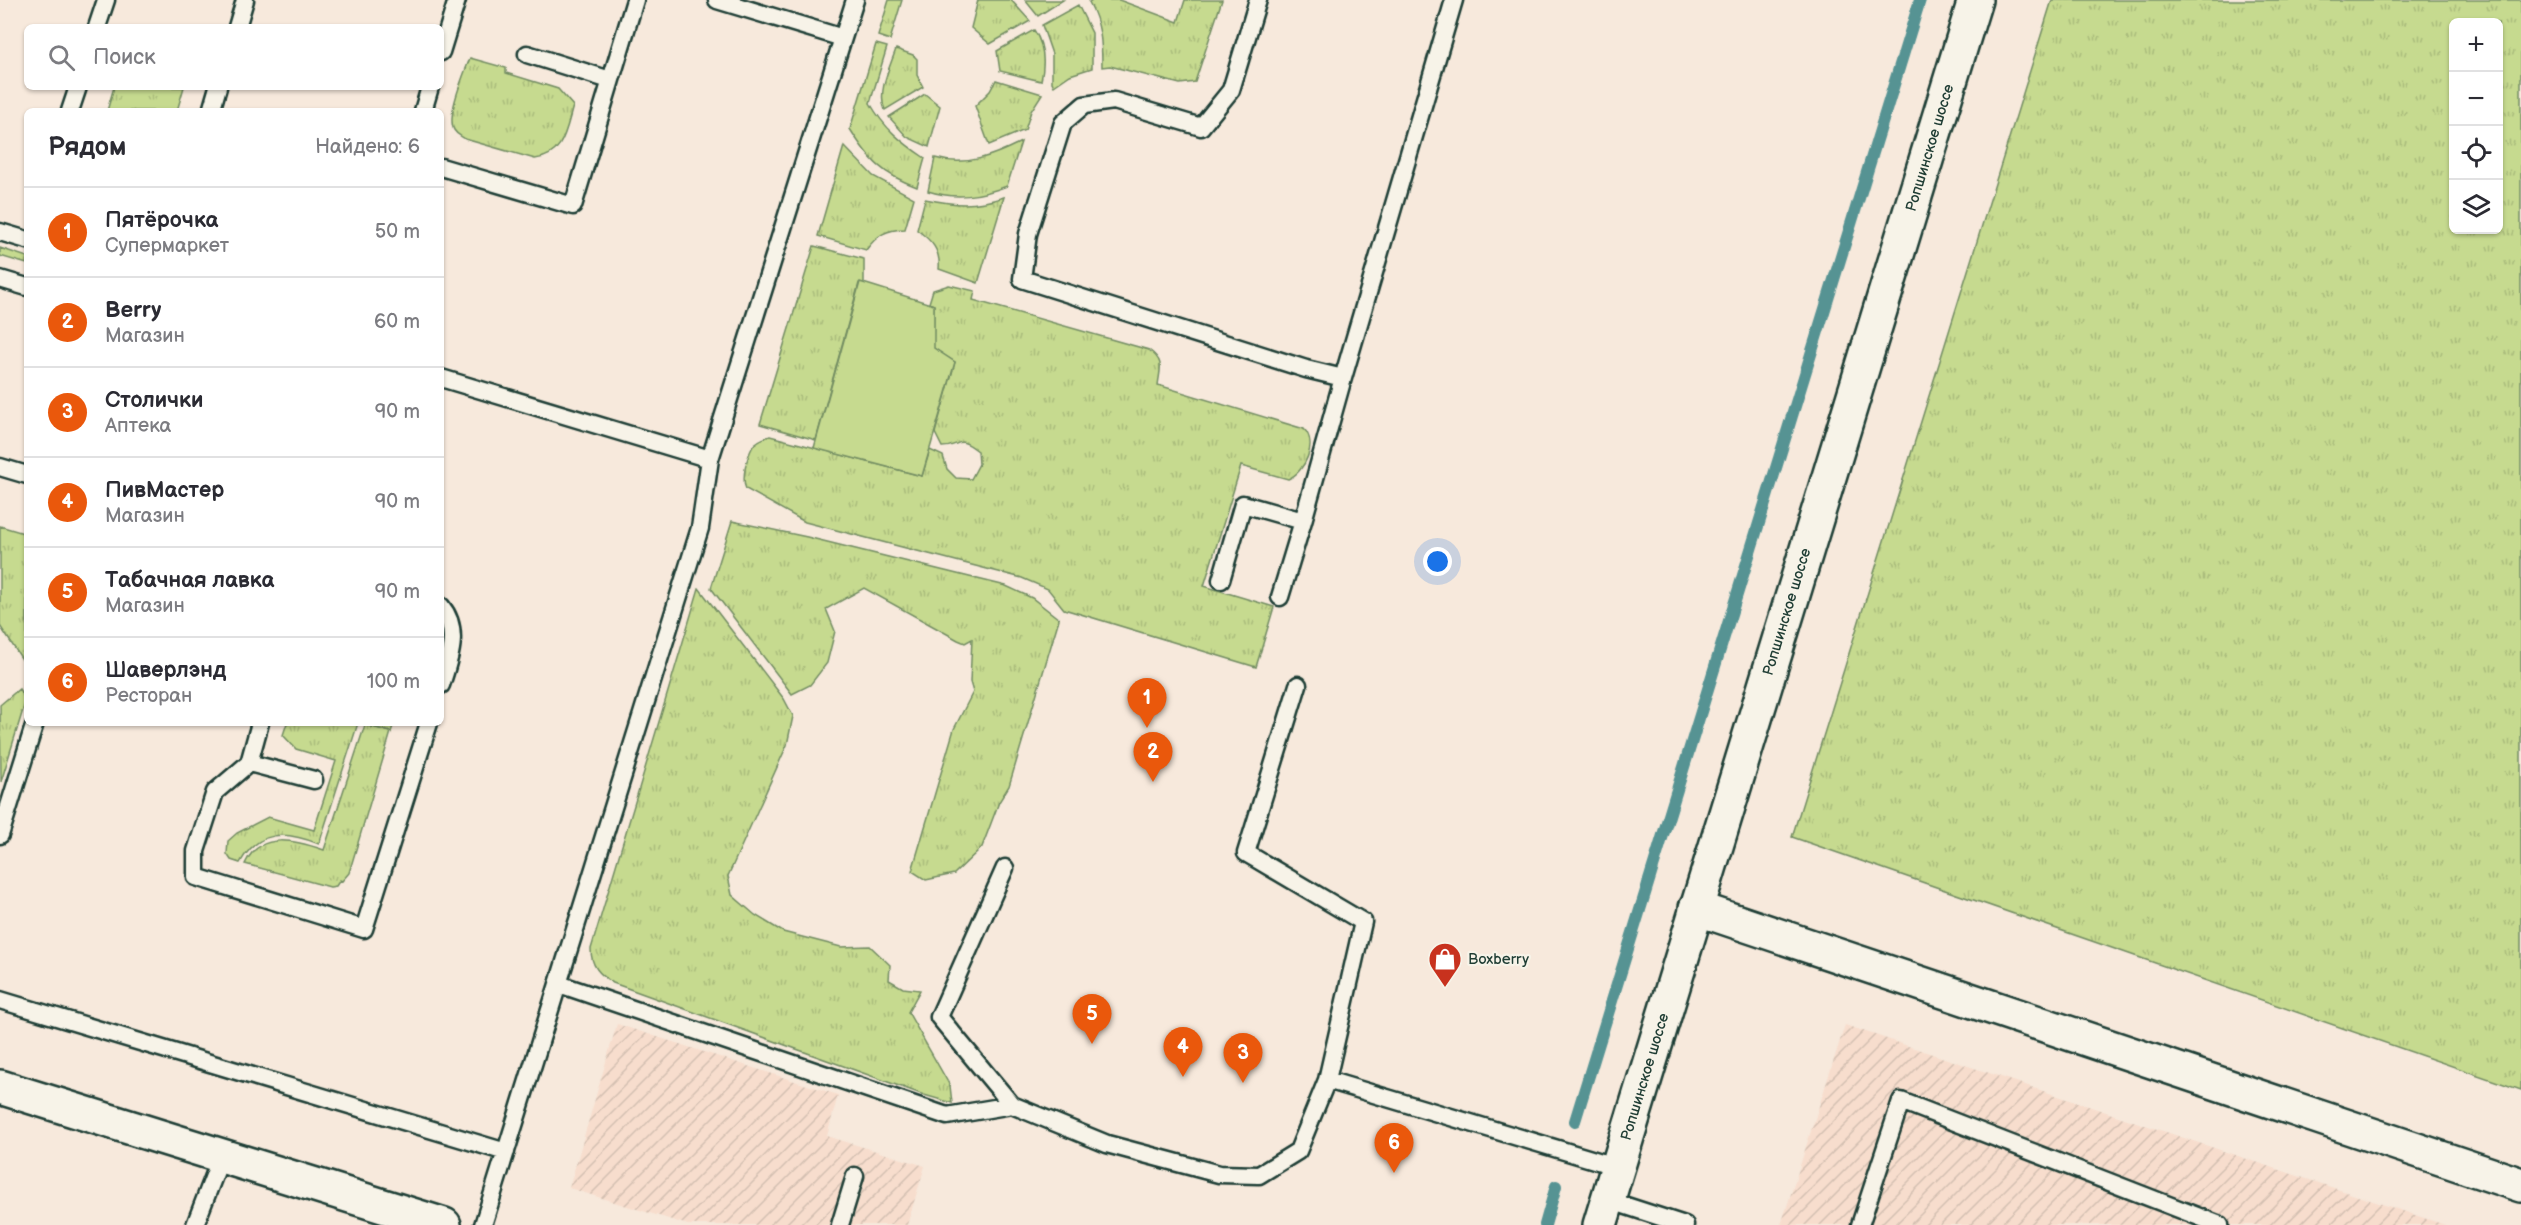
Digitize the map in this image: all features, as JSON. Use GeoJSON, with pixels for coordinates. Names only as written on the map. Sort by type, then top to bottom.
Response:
{"type":"FeatureCollection","features":[{"type":"Feature","properties":{"kind":"street","name":"Ропшинское шоссе"},"geometry":{"type":"LineString","coordinates":[[1604,1212],[1975,0]]}},
{"type":"Feature","properties":{"kind":"street"},"geometry":{"type":"LineString","coordinates":[[1696,908],[2521,1185]]}},
{"type":"Feature","properties":{"kind":"street"},"geometry":{"type":"LineString","coordinates":[[0,1087],[444,1225]]}},
{"type":"Feature","properties":{"kind":"lane"},"geometry":{"type":"LineString","coordinates":[[98,24],[106,0]]}},
{"type":"Feature","properties":{"kind":"lane"},"geometry":{"type":"LineString","coordinates":[[238,24],[245,0]]}},
{"type":"Feature","properties":{"kind":"lane"},"geometry":{"type":"LineString","coordinates":[[444,42],[457,0]]}},
{"type":"Feature","properties":{"kind":"lane"},"geometry":{"type":"LineString","coordinates":[[444,168],[573,206],[635,0]]}},
{"type":"Feature","properties":{"kind":"lane"},"geometry":{"type":"LineString","coordinates":[[717,0],[843,38]]}},
{"type":"Feature","properties":{"kind":"lane"},"geometry":{"type":"LineString","coordinates":[[483,1225],[700,528],[710,459],[855,0]]}},
{"type":"Feature","properties":{"kind":"lane"},"geometry":{"type":"LineString","coordinates":[[1258,0],[1231,90],[1201,127],[1114,101],[1084,105],[1063,123],[1028,234],[1022,279],[1306,369],[1343,378]]}},
{"type":"Feature","properties":{"kind":"lane"},"geometry":{"type":"LineString","coordinates":[[1280,597],[1454,0]]}},
{"type":"Feature","properties":{"kind":"lane"},"geometry":{"type":"LineString","coordinates":[[527,54],[610,80]]}},
{"type":"Feature","properties":{"kind":"lane"},"geometry":{"type":"LineString","coordinates":[[71,108],[77,90]]}},
{"type":"Feature","properties":{"kind":"lane"},"geometry":{"type":"LineString","coordinates":[[212,108],[217,90]]}},
{"type":"Feature","properties":{"kind":"lane"},"geometry":{"type":"LineString","coordinates":[[424,108],[429,90]]}},
{"type":"Feature","properties":{"kind":"lane"},"geometry":{"type":"LineString","coordinates":[[0,232],[24,239]]}},
{"type":"Feature","properties":{"kind":"lane"},"geometry":{"type":"LineString","coordinates":[[0,279],[24,286]]}},
{"type":"Feature","properties":{"kind":"lane"},"geometry":{"type":"LineString","coordinates":[[444,379],[710,459]]}},
{"type":"Feature","properties":{"kind":"lane"},"geometry":{"type":"LineString","coordinates":[[0,467],[24,474]]}},
{"type":"Feature","properties":{"kind":"lane"},"geometry":{"type":"LineString","coordinates":[[1221,580],[1244,504],[1303,521]]}},
{"type":"Feature","properties":{"kind":"lane"},"geometry":{"type":"LineString","coordinates":[[444,610],[447,613],[453,647],[444,676]]}},
{"type":"Feature","properties":{"kind":"lane"},"geometry":{"type":"LineString","coordinates":[[1005,868],[939,1017],[1012,1105],[1107,1144],[1219,1174],[1259,1175],[1298,1151],[1327,1080],[1363,922],[1246,854],[1298,685]]}},
{"type":"Feature","properties":{"kind":"lane"},"geometry":{"type":"LineString","coordinates":[[0,835],[34,726]]}},
{"type":"Feature","properties":{"kind":"lane"},"geometry":{"type":"LineString","coordinates":[[259,726],[249,763],[215,792],[196,851],[196,877],[364,929],[428,726]]}},
{"type":"Feature","properties":{"kind":"lane"},"geometry":{"type":"LineString","coordinates":[[249,763],[314,780]]}},
{"type":"Feature","properties":{"kind":"lane"},"geometry":{"type":"LineString","coordinates":[[559,984],[946,1116],[1012,1105]]}},
{"type":"Feature","properties":{"kind":"lane"},"geometry":{"type":"LineString","coordinates":[[0,1000],[506,1152]]}},
{"type":"Feature","properties":{"kind":"lane"},"geometry":{"type":"LineString","coordinates":[[1327,1080],[1618,1167]]}},
{"type":"Feature","properties":{"kind":"lane"},"geometry":{"type":"LineString","coordinates":[[1860,1225],[1901,1101],[2220,1225]]}},
{"type":"Feature","properties":{"kind":"lane"},"geometry":{"type":"LineString","coordinates":[[195,1225],[222,1155]]}},
{"type":"Feature","properties":{"kind":"lane"},"geometry":{"type":"LineString","coordinates":[[840,1225],[855,1176]]}},
{"type":"Feature","properties":{"kind":"lane"},"geometry":{"type":"LineString","coordinates":[[1604,1212],[1685,1225]]}},
{"type":"Feature","properties":{"kind":"shaded area"},"geometry":{"type":"Polygon","coordinates":[[[617,1024],[838,1095],[827,1136],[925,1166],[907,1225],[688,1225],[569,1188],[617,1024]]]}},
{"type":"Feature","properties":{"kind":"shaded area"},"geometry":{"type":"Polygon","coordinates":[[[1845,1025],[2445,1225],[1781,1225],[1845,1025]]]}},
{"type":"Feature","properties":{"kind":"green space"},"geometry":{"type":"Polygon","coordinates":[[[889,0],[902,0],[890,40],[878,36],[889,0]]]}},
{"type":"Feature","properties":{"kind":"green space"},"geometry":{"type":"Polygon","coordinates":[[[978,0],[1011,0],[1030,21],[990,44],[971,28],[978,0]]]}},
{"type":"Feature","properties":{"kind":"green space"},"geometry":{"type":"Polygon","coordinates":[[[1025,0],[1063,0],[1038,16],[1025,0]]]}},
{"type":"Feature","properties":{"kind":"green space"},"geometry":{"type":"Polygon","coordinates":[[[1119,0],[1178,22],[1185,0],[1222,0],[1195,82],[1180,84],[1110,66],[1102,67],[1100,33],[1089,2],[1119,0]]]}},
{"type":"Feature","properties":{"kind":"green space"},"geometry":{"type":"Polygon","coordinates":[[[2052,0],[2521,0],[2521,1090],[1792,837],[2052,0]]]}},
{"type":"Feature","properties":{"kind":"green space"},"geometry":{"type":"Polygon","coordinates":[[[1078,5],[1092,33],[1092,68],[1070,75],[1054,86],[1052,54],[1042,25],[1078,5]]]}},
{"type":"Feature","properties":{"kind":"green space"},"geometry":{"type":"Polygon","coordinates":[[[1034,30],[1043,55],[1041,81],[1000,71],[997,51],[1034,30]]]}},
{"type":"Feature","properties":{"kind":"green space"},"geometry":{"type":"Polygon","coordinates":[[[876,44],[887,47],[870,103],[894,134],[925,158],[917,187],[895,177],[878,165],[864,150],[850,129],[876,44]]]}},
{"type":"Feature","properties":{"kind":"green space"},"geometry":{"type":"Polygon","coordinates":[[[896,49],[913,55],[917,59],[917,75],[923,87],[885,110],[883,88],[896,49]]]}},
{"type":"Feature","properties":{"kind":"green space"},"geometry":{"type":"Polygon","coordinates":[[[470,58],[506,68],[506,73],[558,89],[573,106],[566,132],[552,153],[535,159],[465,139],[455,132],[452,124],[454,105],[470,58]]]}},
{"type":"Feature","properties":{"kind":"green space"},"geometry":{"type":"Polygon","coordinates":[[[996,80],[1042,94],[1031,111],[1025,130],[989,145],[975,106],[990,91],[996,80]]]}},
{"type":"Feature","properties":{"kind":"green space"},"geometry":{"type":"Polygon","coordinates":[[[113,90],[183,90],[178,108],[108,108],[113,90]]]}},
{"type":"Feature","properties":{"kind":"green space"},"geometry":{"type":"Polygon","coordinates":[[[925,94],[940,106],[929,147],[907,137],[889,117],[925,94]]]}},
{"type":"Feature","properties":{"kind":"green space"},"geometry":{"type":"Polygon","coordinates":[[[1021,142],[1007,186],[968,196],[928,191],[935,158],[958,161],[979,159],[1021,142]]]}},
{"type":"Feature","properties":{"kind":"green space"},"geometry":{"type":"Polygon","coordinates":[[[844,146],[873,176],[914,198],[905,229],[883,234],[866,250],[818,236],[844,146]]]}},
{"type":"Feature","properties":{"kind":"green space"},"geometry":{"type":"Polygon","coordinates":[[[1004,197],[978,283],[939,269],[937,251],[917,230],[925,199],[964,204],[1004,197]]]}},
{"type":"Feature","properties":{"kind":"green space"},"geometry":{"type":"Polygon","coordinates":[[[814,246],[864,259],[864,284],[859,283],[816,440],[760,424],[814,246]]]}},
{"type":"Feature","properties":{"kind":"green space"},"geometry":{"type":"Polygon","coordinates":[[[0,248],[24,256],[24,263],[0,256],[0,248]]]}},
{"type":"Feature","properties":{"kind":"green space"},"geometry":{"type":"Polygon","coordinates":[[[860,282],[934,305],[934,348],[955,362],[922,476],[814,448],[860,282]]]}},
{"type":"Feature","properties":{"kind":"green space"},"geometry":{"type":"Polygon","coordinates":[[[949,285],[975,291],[973,300],[1149,350],[1159,362],[1158,385],[1304,429],[1310,442],[1308,457],[1300,470],[1288,479],[1241,466],[1204,586],[1274,607],[1256,667],[1064,609],[1048,589],[1022,578],[805,522],[746,489],[744,473],[753,446],[761,439],[770,436],[922,476],[930,450],[943,456],[947,469],[956,478],[971,479],[979,464],[978,451],[962,442],[942,447],[935,433],[955,362],[933,348],[934,305],[929,303],[933,290],[949,285]]]}},
{"type":"Feature","properties":{"kind":"green space"},"geometry":{"type":"Polygon","coordinates":[[[732,521],[1006,586],[1032,598],[1059,619],[1009,786],[999,802],[982,847],[954,874],[926,880],[912,871],[954,729],[973,692],[970,682],[972,639],[965,643],[958,640],[864,588],[826,609],[835,631],[827,663],[810,685],[792,694],[711,588],[732,521]]]}},
{"type":"Feature","properties":{"kind":"green space"},"geometry":{"type":"Polygon","coordinates":[[[0,526],[24,533],[24,662],[0,626],[0,526]]]}},
{"type":"Feature","properties":{"kind":"green space"},"geometry":{"type":"Polygon","coordinates":[[[699,588],[784,699],[793,716],[787,745],[728,876],[732,895],[755,915],[783,932],[841,947],[870,946],[890,965],[889,980],[903,988],[920,990],[908,1012],[950,1086],[952,1103],[924,1095],[613,983],[594,965],[591,949],[699,588]]]}},
{"type":"Feature","properties":{"kind":"green space"},"geometry":{"type":"Polygon","coordinates":[[[19,689],[24,697],[24,707],[1,782],[0,705],[19,689]]]}},
{"type":"Feature","properties":{"kind":"green space"},"geometry":{"type":"Polygon","coordinates":[[[286,726],[357,726],[319,844],[285,835],[274,836],[256,844],[240,863],[231,860],[227,854],[228,841],[237,833],[268,817],[314,830],[336,761],[296,749],[283,735],[286,726]]]}},
{"type":"Feature","properties":{"kind":"green space"},"geometry":{"type":"Polygon","coordinates":[[[365,726],[391,732],[349,873],[342,881],[330,887],[245,864],[252,853],[269,842],[291,842],[324,850],[365,726]]]}},
{"type":"Feature","properties":{"kind":"green space"},"geometry":{"type":"Polygon","coordinates":[[[370,726],[393,726],[391,732],[370,726]]]}},
{"type":"Feature","properties":{"kind":"waterway"},"geometry":{"type":"LineString","coordinates":[[1575,1121],[1920,0]]}},
{"type":"Feature","properties":{"kind":"waterway"},"geometry":{"type":"LineString","coordinates":[[1545,1225],[1556,1186]]}},
{"type":"Feature","properties":{"kind":"place","name":"Пятёрочка"},"geometry":{"type":"Point","coordinates":[1147,728]}},
{"type":"Feature","properties":{"kind":"place","name":"Berry"},"geometry":{"type":"Point","coordinates":[1153,782]}},
{"type":"Feature","properties":{"kind":"place","name":"Boxberry"},"geometry":{"type":"Point","coordinates":[1445,988]}},
{"type":"Feature","properties":{"kind":"place","name":"Табачная лавка"},"geometry":{"type":"Point","coordinates":[1092,1044]}},
{"type":"Feature","properties":{"kind":"place","name":"ПивМастер"},"geometry":{"type":"Point","coordinates":[1183,1077]}},
{"type":"Feature","properties":{"kind":"place","name":"Столички"},"geometry":{"type":"Point","coordinates":[1243,1083]}},
{"type":"Feature","properties":{"kind":"place","name":"Шаверлэнд"},"geometry":{"type":"Point","coordinates":[1394,1173]}}]}
